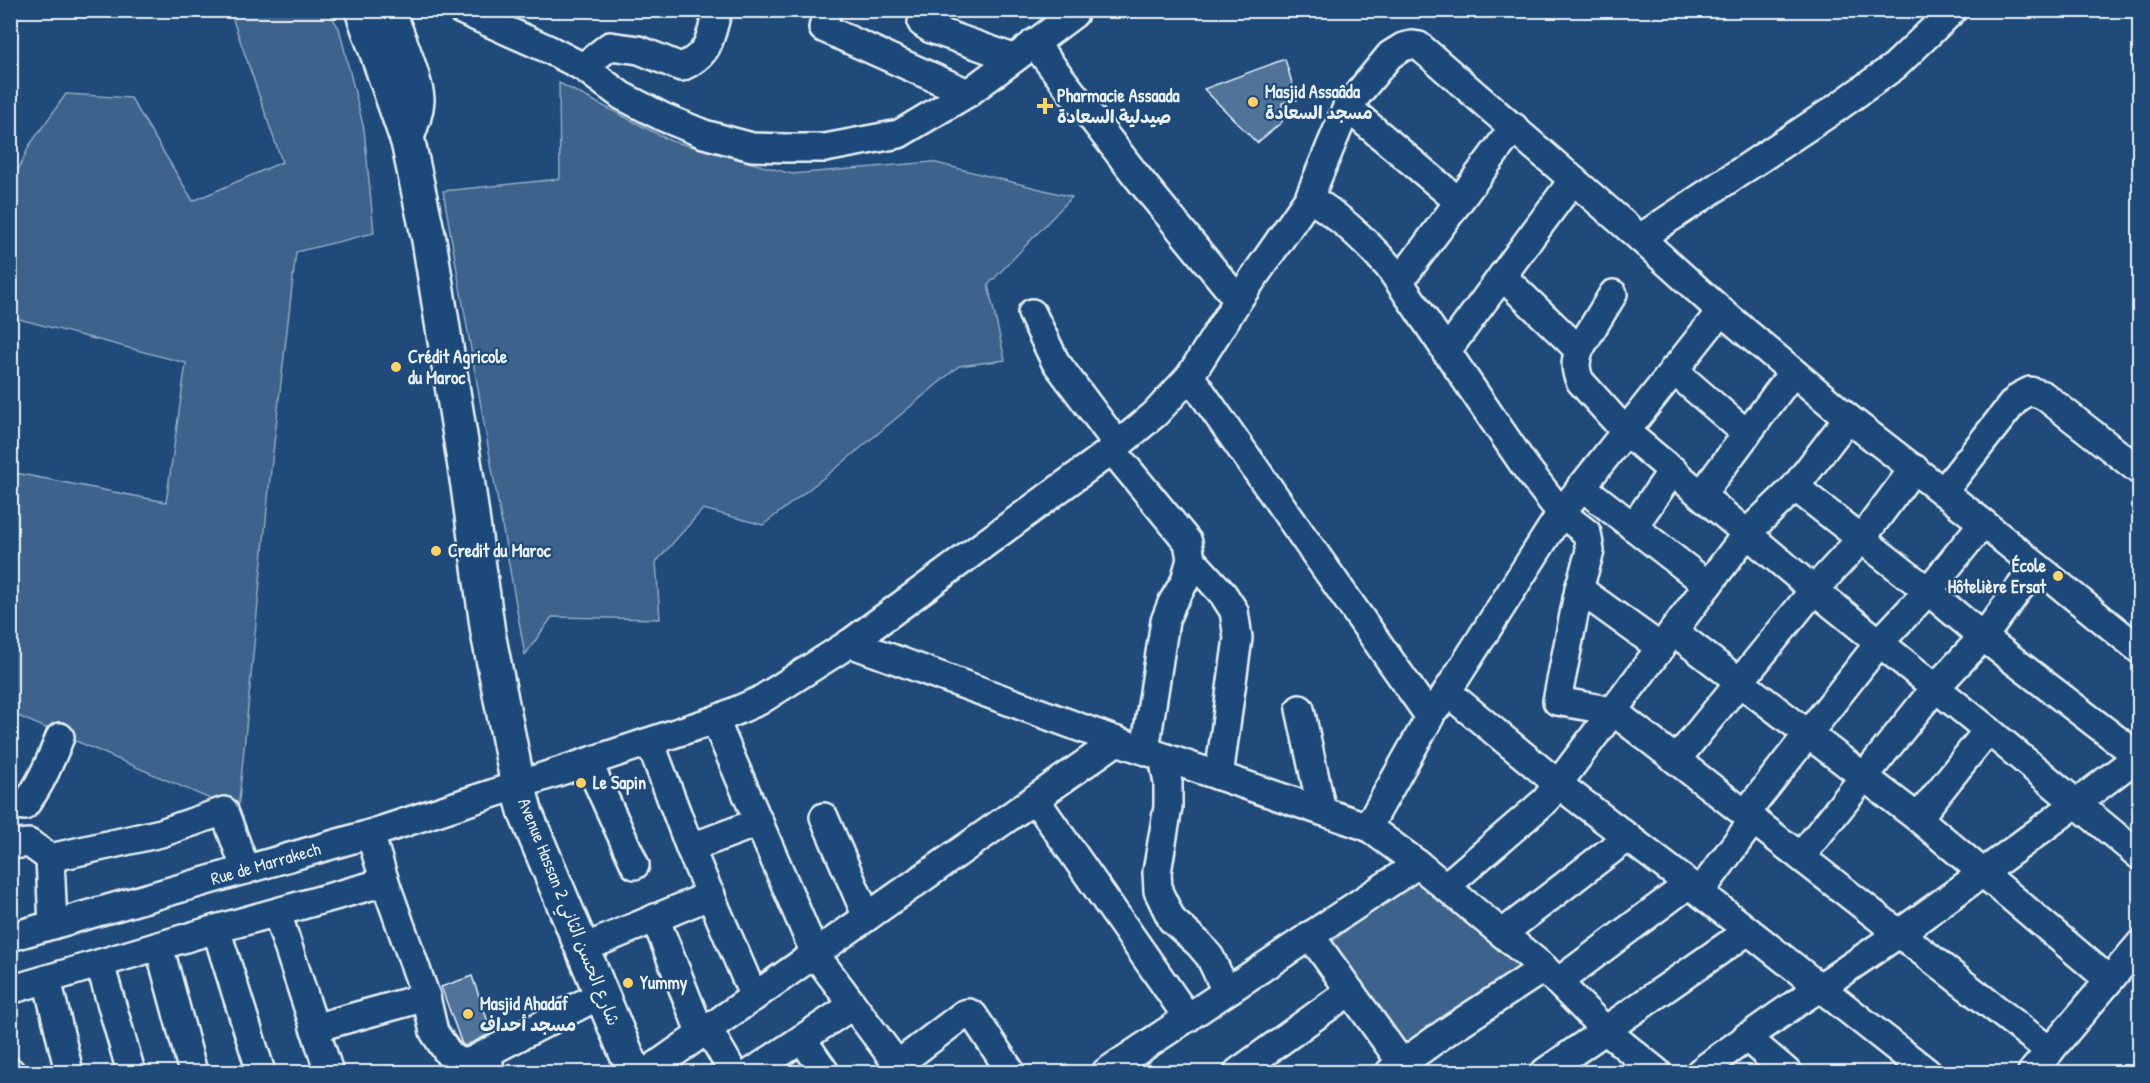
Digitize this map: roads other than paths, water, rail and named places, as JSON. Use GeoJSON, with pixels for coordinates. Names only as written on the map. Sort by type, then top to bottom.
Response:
{"type":"FeatureCollection","features":[{"type":"Feature","properties":{"kind":"main road","name":"Avenue Hassan 2 شارع الحسن الثاني"},"geometry":{"type":"LineString","coordinates":[[362,10],[408,142],[429,240],[468,486],[488,633],[518,785],[526,814],[634,1072]]}},
{"type":"Feature","properties":{"kind":"street"},"geometry":{"type":"LineString","coordinates":[[390,10],[420,98],[417,121],[408,142]]}},
{"type":"Feature","properties":{"kind":"street"},"geometry":{"type":"LineString","coordinates":[[461,10],[548,49],[583,67],[622,96],[663,117],[704,134],[752,147],[825,148],[899,134],[968,93],[1074,14],[1075,10]]}},
{"type":"Feature","properties":{"kind":"street"},"geometry":{"type":"LineString","coordinates":[[583,67],[610,46],[639,50],[681,67],[698,60],[707,46],[718,10]]}},
{"type":"Feature","properties":{"kind":"street"},"geometry":{"type":"LineString","coordinates":[[827,10],[823,28],[968,93]]}},
{"type":"Feature","properties":{"kind":"street"},"geometry":{"type":"LineString","coordinates":[[926,10],[922,23],[931,29],[1023,50],[1135,174],[1238,300]]}},
{"type":"Feature","properties":{"kind":"street"},"geometry":{"type":"LineString","coordinates":[[1640,238],[1835,110],[1895,66],[1953,10]]}},
{"type":"Feature","properties":{"kind":"street","name":"Rue de Marrakech"},"geometry":{"type":"LineString","coordinates":[[10,937],[370,834],[715,720],[759,701],[850,643],[1115,448],[1155,414],[1190,376],[1238,300],[1309,198],[1347,107],[1390,56],[1403,47],[1419,46],[1514,127]]}},
{"type":"Feature","properties":{"kind":"street"},"geometry":{"type":"LineString","coordinates":[[1347,107],[1458,201]]}},
{"type":"Feature","properties":{"kind":"street"},"geometry":{"type":"LineString","coordinates":[[1400,280],[1514,127],[1793,372],[2139,650]]}},
{"type":"Feature","properties":{"kind":"street"},"geometry":{"type":"LineString","coordinates":[[1446,352],[1573,180]]}},
{"type":"Feature","properties":{"kind":"street"},"geometry":{"type":"LineString","coordinates":[[1309,198],[1332,211],[1369,244],[1400,280],[1446,352],[1524,465],[1561,513],[1589,537],[1590,551],[1579,589],[1557,701],[1613,711],[2050,1052]]}},
{"type":"Feature","properties":{"kind":"street"},"geometry":{"type":"LineString","coordinates":[[1502,276],[1578,350]]}},
{"type":"Feature","properties":{"kind":"street"},"geometry":{"type":"LineString","coordinates":[[1613,294],[1578,350],[1575,360],[1576,372],[1580,381],[1625,431],[1879,644],[2078,802],[2139,856]]}},
{"type":"Feature","properties":{"kind":"street"},"geometry":{"type":"LineString","coordinates":[[1368,827],[1430,717],[1561,513],[1721,311]]}},
{"type":"Feature","properties":{"kind":"street"},"geometry":{"type":"LineString","coordinates":[[1032,313],[1054,362],[1115,448],[1188,543],[1191,559],[1185,581],[1165,621],[1154,753],[1168,783],[1168,807],[1157,872],[1158,891],[1172,920],[1210,957],[1226,992]]}},
{"type":"Feature","properties":{"kind":"street"},"geometry":{"type":"LineString","coordinates":[[1673,370],[1747,434]]}},
{"type":"Feature","properties":{"kind":"street"},"geometry":{"type":"LineString","coordinates":[[1701,494],[1793,372]]}},
{"type":"Feature","properties":{"kind":"street"},"geometry":{"type":"LineString","coordinates":[[1190,376],[1430,717]]}},
{"type":"Feature","properties":{"kind":"street"},"geometry":{"type":"LineString","coordinates":[[1943,492],[2013,403],[2030,391],[2043,395],[2139,471]]}},
{"type":"Feature","properties":{"kind":"street"},"geometry":{"type":"LineString","coordinates":[[1445,887],[1545,801],[1747,533],[1795,487],[1848,418]]}},
{"type":"Feature","properties":{"kind":"street"},"geometry":{"type":"LineString","coordinates":[[1677,759],[1814,590],[1862,538],[1914,468]]}},
{"type":"Feature","properties":{"kind":"street"},"geometry":{"type":"LineString","coordinates":[[1633,527],[1673,470]]}},
{"type":"Feature","properties":{"kind":"street"},"geometry":{"type":"LineString","coordinates":[[1581,486],[1708,585]]}},
{"type":"Feature","properties":{"kind":"street"},"geometry":{"type":"LineString","coordinates":[[1700,1072],[1746,1037],[1899,933],[2139,755],[1983,637],[1862,538],[1795,487]]}},
{"type":"Feature","properties":{"kind":"street"},"geometry":{"type":"LineString","coordinates":[[1310,935],[1350,991],[1400,1070],[1449,1030],[1551,975],[1694,888],[1750,816],[1808,734],[1879,644],[1928,591],[1983,523]]}},
{"type":"Feature","properties":{"kind":"street"},"geometry":{"type":"LineString","coordinates":[[1191,559],[1223,594],[1234,611],[1238,638],[1219,776]]}},
{"type":"Feature","properties":{"kind":"street"},"geometry":{"type":"LineString","coordinates":[[1801,856],[1935,688],[1983,637],[2036,566]]}},
{"type":"Feature","properties":{"kind":"street"},"geometry":{"type":"LineString","coordinates":[[1579,589],[1739,682],[1918,818],[2109,980]]}},
{"type":"Feature","properties":{"kind":"street"},"geometry":{"type":"LineString","coordinates":[[850,643],[1117,741],[1368,827],[1503,933],[1551,975],[1605,1030],[1657,1072]]}},
{"type":"Feature","properties":{"kind":"street"},"geometry":{"type":"LineString","coordinates":[[1447,692],[1558,784],[1629,837],[1927,1072]]}},
{"type":"Feature","properties":{"kind":"street"},"geometry":{"type":"LineString","coordinates":[[1300,709],[1322,811]]}},
{"type":"Feature","properties":{"kind":"street"},"geometry":{"type":"LineString","coordinates":[[715,720],[815,954],[900,1069],[964,1014],[969,1013],[973,1015],[1011,1072]]}},
{"type":"Feature","properties":{"kind":"street"},"geometry":{"type":"LineString","coordinates":[[1918,818],[1988,730]]}},
{"type":"Feature","properties":{"kind":"street"},"geometry":{"type":"LineString","coordinates":[[53,925],[17,800],[34,793],[60,736]]}},
{"type":"Feature","properties":{"kind":"street"},"geometry":{"type":"LineString","coordinates":[[647,1072],[1117,741]]}},
{"type":"Feature","properties":{"kind":"street"},"geometry":{"type":"LineString","coordinates":[[650,742],[690,848],[754,997]]}},
{"type":"Feature","properties":{"kind":"street"},"geometry":{"type":"LineString","coordinates":[[588,762],[635,865]]}},
{"type":"Feature","properties":{"kind":"street"},"geometry":{"type":"LineString","coordinates":[[1035,799],[1188,1018]]}},
{"type":"Feature","properties":{"kind":"street"},"geometry":{"type":"LineString","coordinates":[[30,849],[161,833],[224,811],[246,870]]}},
{"type":"Feature","properties":{"kind":"street"},"geometry":{"type":"LineString","coordinates":[[824,817],[867,917]]}},
{"type":"Feature","properties":{"kind":"street"},"geometry":{"type":"LineString","coordinates":[[690,848],[759,822]]}},
{"type":"Feature","properties":{"kind":"street"},"geometry":{"type":"LineString","coordinates":[[370,834],[426,997],[434,1032],[457,1062],[465,1064],[489,1062],[602,994]]}},
{"type":"Feature","properties":{"kind":"street"},"geometry":{"type":"LineString","coordinates":[[1503,933],[1629,837]]}},
{"type":"Feature","properties":{"kind":"street"},"geometry":{"type":"LineString","coordinates":[[1124,1068],[1188,1018],[1418,864]]}},
{"type":"Feature","properties":{"kind":"street"},"geometry":{"type":"LineString","coordinates":[[10,990],[385,882]]}},
{"type":"Feature","properties":{"kind":"street"},"geometry":{"type":"LineString","coordinates":[[582,949],[711,896]]}},
{"type":"Feature","properties":{"kind":"street"},"geometry":{"type":"LineString","coordinates":[[277,913],[329,1072]]}},
{"type":"Feature","properties":{"kind":"street"},"geometry":{"type":"LineString","coordinates":[[655,918],[705,1032],[733,1072]]}},
{"type":"Feature","properties":{"kind":"street"},"geometry":{"type":"LineString","coordinates":[[216,929],[261,1072]]}},
{"type":"Feature","properties":{"kind":"street"},"geometry":{"type":"LineString","coordinates":[[1545,1072],[1749,931]]}},
{"type":"Feature","properties":{"kind":"street"},"geometry":{"type":"LineString","coordinates":[[2032,1072],[2139,944]]}},
{"type":"Feature","properties":{"kind":"street"},"geometry":{"type":"LineString","coordinates":[[159,946],[194,1072]]}},
{"type":"Feature","properties":{"kind":"street"},"geometry":{"type":"LineString","coordinates":[[100,964],[131,1072]]}},
{"type":"Feature","properties":{"kind":"street"},"geometry":{"type":"LineString","coordinates":[[47,980],[69,1072]]}},
{"type":"Feature","properties":{"kind":"street"},"geometry":{"type":"LineString","coordinates":[[1244,1071],[1350,991]]}},
{"type":"Feature","properties":{"kind":"street"},"geometry":{"type":"LineString","coordinates":[[314,1028],[426,997]]}},
{"type":"Feature","properties":{"kind":"street"},"geometry":{"type":"LineString","coordinates":[[752,1072],[853,1005]]}},
{"type":"Feature","properties":{"kind":"street"},"geometry":{"type":"LineString","coordinates":[[1746,1037],[1787,1072]]}},
{"type":"Feature","properties":{"kind":"street"},"geometry":{"type":"LineString","coordinates":[[802,1039],[825,1072]]}},
{"type":"Feature","properties":{"kind":"place","name":"Masjid Assaâda مسجد السعادة"},"geometry":{"type":"Point","coordinates":[1253,102]}},
{"type":"Feature","properties":{"kind":"place","name":"Pharmacie Assaada صيدلية السعادة"},"geometry":{"type":"Point","coordinates":[1045,106]}},
{"type":"Feature","properties":{"kind":"place","name":"Crédit Agricole du Maroc"},"geometry":{"type":"Point","coordinates":[396,367]}},
{"type":"Feature","properties":{"kind":"place","name":"Credit du Maroc"},"geometry":{"type":"Point","coordinates":[436,551]}},
{"type":"Feature","properties":{"kind":"place","name":"École Hôtelière Ersat"},"geometry":{"type":"Point","coordinates":[2058,576]}},
{"type":"Feature","properties":{"kind":"place","name":"Le Sapin"},"geometry":{"type":"Point","coordinates":[581,783]}},
{"type":"Feature","properties":{"kind":"place","name":"Yummy"},"geometry":{"type":"Point","coordinates":[628,983]}},
{"type":"Feature","properties":{"kind":"place","name":"Masjid Ahadaf مسجد أحداف"},"geometry":{"type":"Point","coordinates":[468,1014]}}]}
